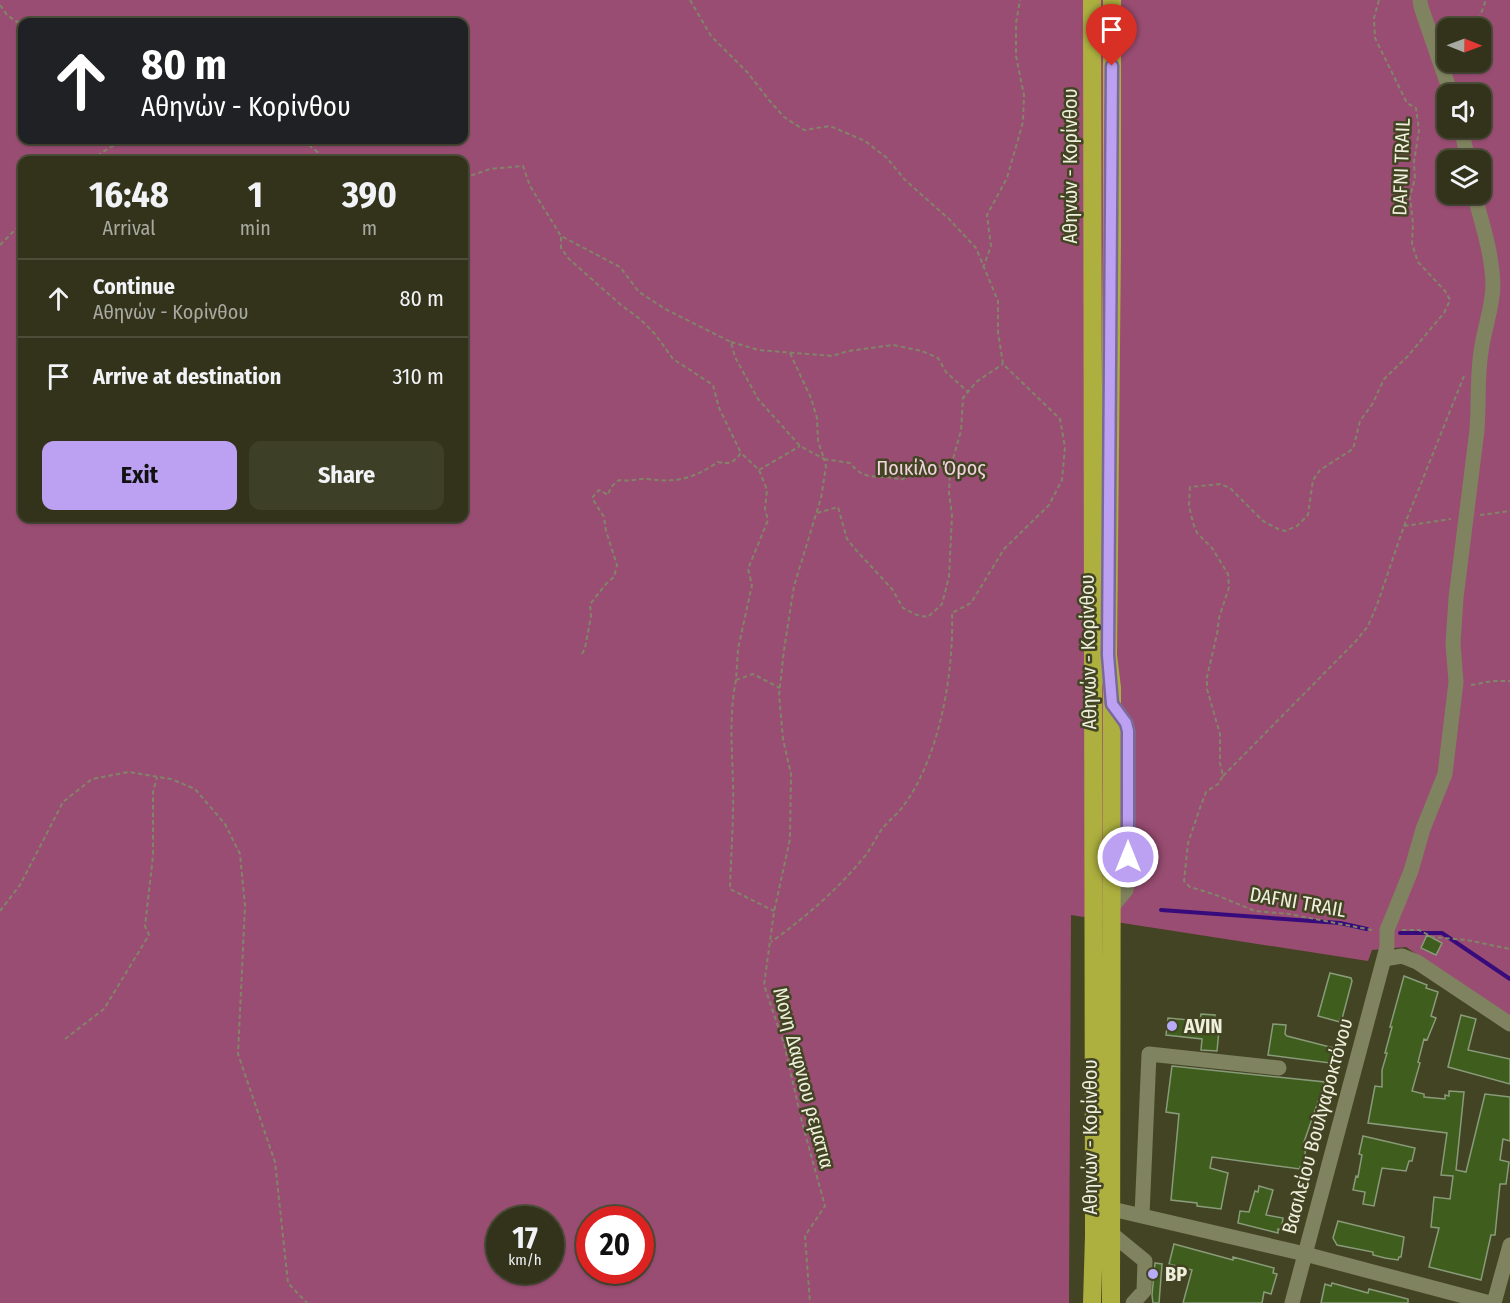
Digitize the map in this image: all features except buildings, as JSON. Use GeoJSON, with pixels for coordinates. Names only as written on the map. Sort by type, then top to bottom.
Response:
{"type":"FeatureCollection","features":[{"type":"Feature","properties":{"kind":"highway","name":"Αθηνών - Κορίνθου"},"geometry":{"type":"LineString","coordinates":[[1092,0],[1094,1227],[1092,1303]]}},
{"type":"Feature","properties":{"kind":"highway","name":"Αθηνών - Κορίνθου"},"geometry":{"type":"LineString","coordinates":[[1111,1303],[1112,704],[1108,655],[1112,0]]}},
{"type":"Feature","properties":{"kind":"street"},"geometry":{"type":"LineString","coordinates":[[1420,0],[1448,84]]}},
{"type":"Feature","properties":{"kind":"street","name":"Βασιλείου Βουλγαροκτόνου"},"geometry":{"type":"LineString","coordinates":[[1292,1303],[1384,959],[1387,930],[1411,871],[1423,829],[1446,774],[1456,687],[1453,644],[1456,598],[1477,430],[1481,349],[1491,306],[1493,284],[1491,262],[1476,204]]}},
{"type":"Feature","properties":{"kind":"street"},"geometry":{"type":"LineString","coordinates":[[1384,959],[1402,956],[1417,962],[1510,1024]]}},
{"type":"Feature","properties":{"kind":"street"},"geometry":{"type":"LineString","coordinates":[[1142,1215],[1149,1054],[1279,1068]]}},
{"type":"Feature","properties":{"kind":"street"},"geometry":{"type":"LineString","coordinates":[[1112,1209],[1305,1254],[1492,1303],[1505,1280],[1510,1245]]}},
{"type":"Feature","properties":{"kind":"street"},"geometry":{"type":"LineString","coordinates":[[1112,1234],[1145,1261],[1144,1291],[1133,1303]]}},
{"type":"Feature","properties":{"kind":"path"},"geometry":{"type":"LineString","coordinates":[[690,0],[711,36],[748,73],[784,117],[804,130],[830,126],[865,141],[887,158],[905,180],[949,219],[976,248],[998,301],[998,332],[1003,364],[1060,419],[1065,447],[1062,480],[1049,505],[1004,549],[971,603],[952,613],[953,641],[936,740],[904,806],[882,829],[867,853],[826,898],[770,942]]}},
{"type":"Feature","properties":{"kind":"path"},"geometry":{"type":"LineString","coordinates":[[984,268],[991,246],[987,215],[1006,178],[1023,122],[1024,95],[1016,57],[1016,23],[1020,0]]}},
{"type":"Feature","properties":{"kind":"path","name":"DAFNI TRAIL"},"geometry":{"type":"LineString","coordinates":[[1379,0],[1374,18],[1375,38],[1407,103],[1416,108],[1419,130],[1414,162],[1415,178],[1410,197],[1413,250],[1418,262],[1445,291],[1450,300],[1444,313],[1408,356],[1384,379],[1373,403],[1360,421],[1353,449],[1320,470],[1314,477],[1308,514],[1297,526],[1286,531],[1271,526],[1249,508],[1237,493],[1220,484],[1190,487],[1189,506],[1193,523],[1197,533],[1212,548],[1228,574],[1229,587],[1219,618],[1218,634],[1207,677],[1207,688],[1220,734],[1220,764],[1223,776],[1218,784],[1206,792],[1188,843],[1184,881],[1190,887],[1255,911],[1289,914],[1363,928],[1387,930]]}},
{"type":"Feature","properties":{"kind":"path"},"geometry":{"type":"LineString","coordinates":[[1479,18],[1486,0]]}},
{"type":"Feature","properties":{"kind":"path"},"geometry":{"type":"LineString","coordinates":[[0,5],[7,15],[18,22]]}},
{"type":"Feature","properties":{"kind":"path"},"geometry":{"type":"LineString","coordinates":[[97,156],[117,144]]}},
{"type":"Feature","properties":{"kind":"path"},"geometry":{"type":"LineString","coordinates":[[309,144],[324,156]]}},
{"type":"Feature","properties":{"kind":"path"},"geometry":{"type":"LineString","coordinates":[[468,177],[490,169],[523,166],[530,186],[561,236],[620,267],[639,292],[658,304],[731,342],[759,350],[832,356],[848,351],[893,345],[922,351],[938,358],[946,372],[968,392]]}},
{"type":"Feature","properties":{"kind":"path"},"geometry":{"type":"LineString","coordinates":[[0,245],[18,227]]}},
{"type":"Feature","properties":{"kind":"path"},"geometry":{"type":"LineString","coordinates":[[561,236],[561,248],[570,259],[640,319],[655,334],[673,359],[713,385],[719,408],[741,453],[759,470],[767,490],[765,509],[768,520],[748,569],[752,585],[738,649],[732,699],[730,740],[733,784],[730,889],[774,912]]}},
{"type":"Feature","properties":{"kind":"path"},"geometry":{"type":"LineString","coordinates":[[731,342],[735,357],[758,399],[800,446],[824,459],[850,463],[858,473],[868,476],[891,476],[901,480],[907,476],[951,465]]}},
{"type":"Feature","properties":{"kind":"path"},"geometry":{"type":"LineString","coordinates":[[790,353],[811,398],[817,418],[818,441],[824,459]]}},
{"type":"Feature","properties":{"kind":"path"},"geometry":{"type":"LineString","coordinates":[[817,513],[838,507],[847,539],[892,589],[903,608],[917,615],[928,617],[942,604],[949,577],[952,549],[952,515],[949,493],[951,465],[962,430],[963,398],[976,382],[1003,364]]}},
{"type":"Feature","properties":{"kind":"path"},"geometry":{"type":"LineString","coordinates":[[1223,776],[1368,626],[1404,526],[1465,372]]}},
{"type":"Feature","properties":{"kind":"path"},"geometry":{"type":"LineString","coordinates":[[759,470],[800,446]]}},
{"type":"Feature","properties":{"kind":"path"},"geometry":{"type":"LineString","coordinates":[[582,654],[591,616],[590,604],[614,577],[618,565],[604,518],[592,498],[599,490],[608,495],[611,487],[619,480],[630,482],[645,479],[658,483],[695,476],[718,462],[726,464],[734,462],[741,453]]}},
{"type":"Feature","properties":{"kind":"path","name":"Μονη Δαφνιου ρεματια"},"geometry":{"type":"LineString","coordinates":[[810,1303],[806,1236],[825,1206],[784,1044],[764,985],[774,912],[790,839],[791,774],[783,739],[780,688],[794,586],[817,513],[826,466],[824,459]]}},
{"type":"Feature","properties":{"kind":"path"},"geometry":{"type":"LineString","coordinates":[[736,680],[753,674],[780,688]]}},
{"type":"Feature","properties":{"kind":"path"},"geometry":{"type":"LineString","coordinates":[[1456,687],[1493,681],[1510,681]]}},
{"type":"Feature","properties":{"kind":"path"},"geometry":{"type":"LineString","coordinates":[[0,911],[20,885],[63,802],[92,779],[129,772],[171,778],[195,789],[225,824],[240,855],[245,906],[238,1054],[275,1162],[288,1283],[307,1303]]}},
{"type":"Feature","properties":{"kind":"path"},"geometry":{"type":"LineString","coordinates":[[65,1039],[104,1009],[149,935],[145,926],[153,856],[153,792],[157,777]]}},
{"type":"Feature","properties":{"kind":"path"},"geometry":{"type":"LineString","coordinates":[[1387,930],[1419,930],[1432,938],[1467,940],[1510,949]]}},
{"type":"Feature","properties":{"kind":"green space","name":"Ποικίλο Όρος"},"geometry":{"type":"Polygon","coordinates":[[[0,0],[1510,0],[1510,1016],[1406,947],[1372,950],[1368,961],[1071,915],[1069,1303],[0,1303],[0,0]]]}},
{"type":"Feature","properties":{"kind":"waterway"},"geometry":{"type":"LineString","coordinates":[[1161,910],[1340,923],[1367,929]]}},
{"type":"Feature","properties":{"kind":"waterway"},"geometry":{"type":"LineString","coordinates":[[1400,933],[1442,933],[1510,979]]}},
{"type":"Feature","properties":{"kind":"place","name":"AVIN"},"geometry":{"type":"Point","coordinates":[1172,1026]}},
{"type":"Feature","properties":{"kind":"place","name":"BP"},"geometry":{"type":"Point","coordinates":[1153,1274]}},
{"type":"Feature","properties":{"kind":"route"},"geometry":{"type":"LineString","coordinates":[[1112,66],[1108,655],[1112,704],[1126,723],[1128,731],[1128,857]]}}]}
